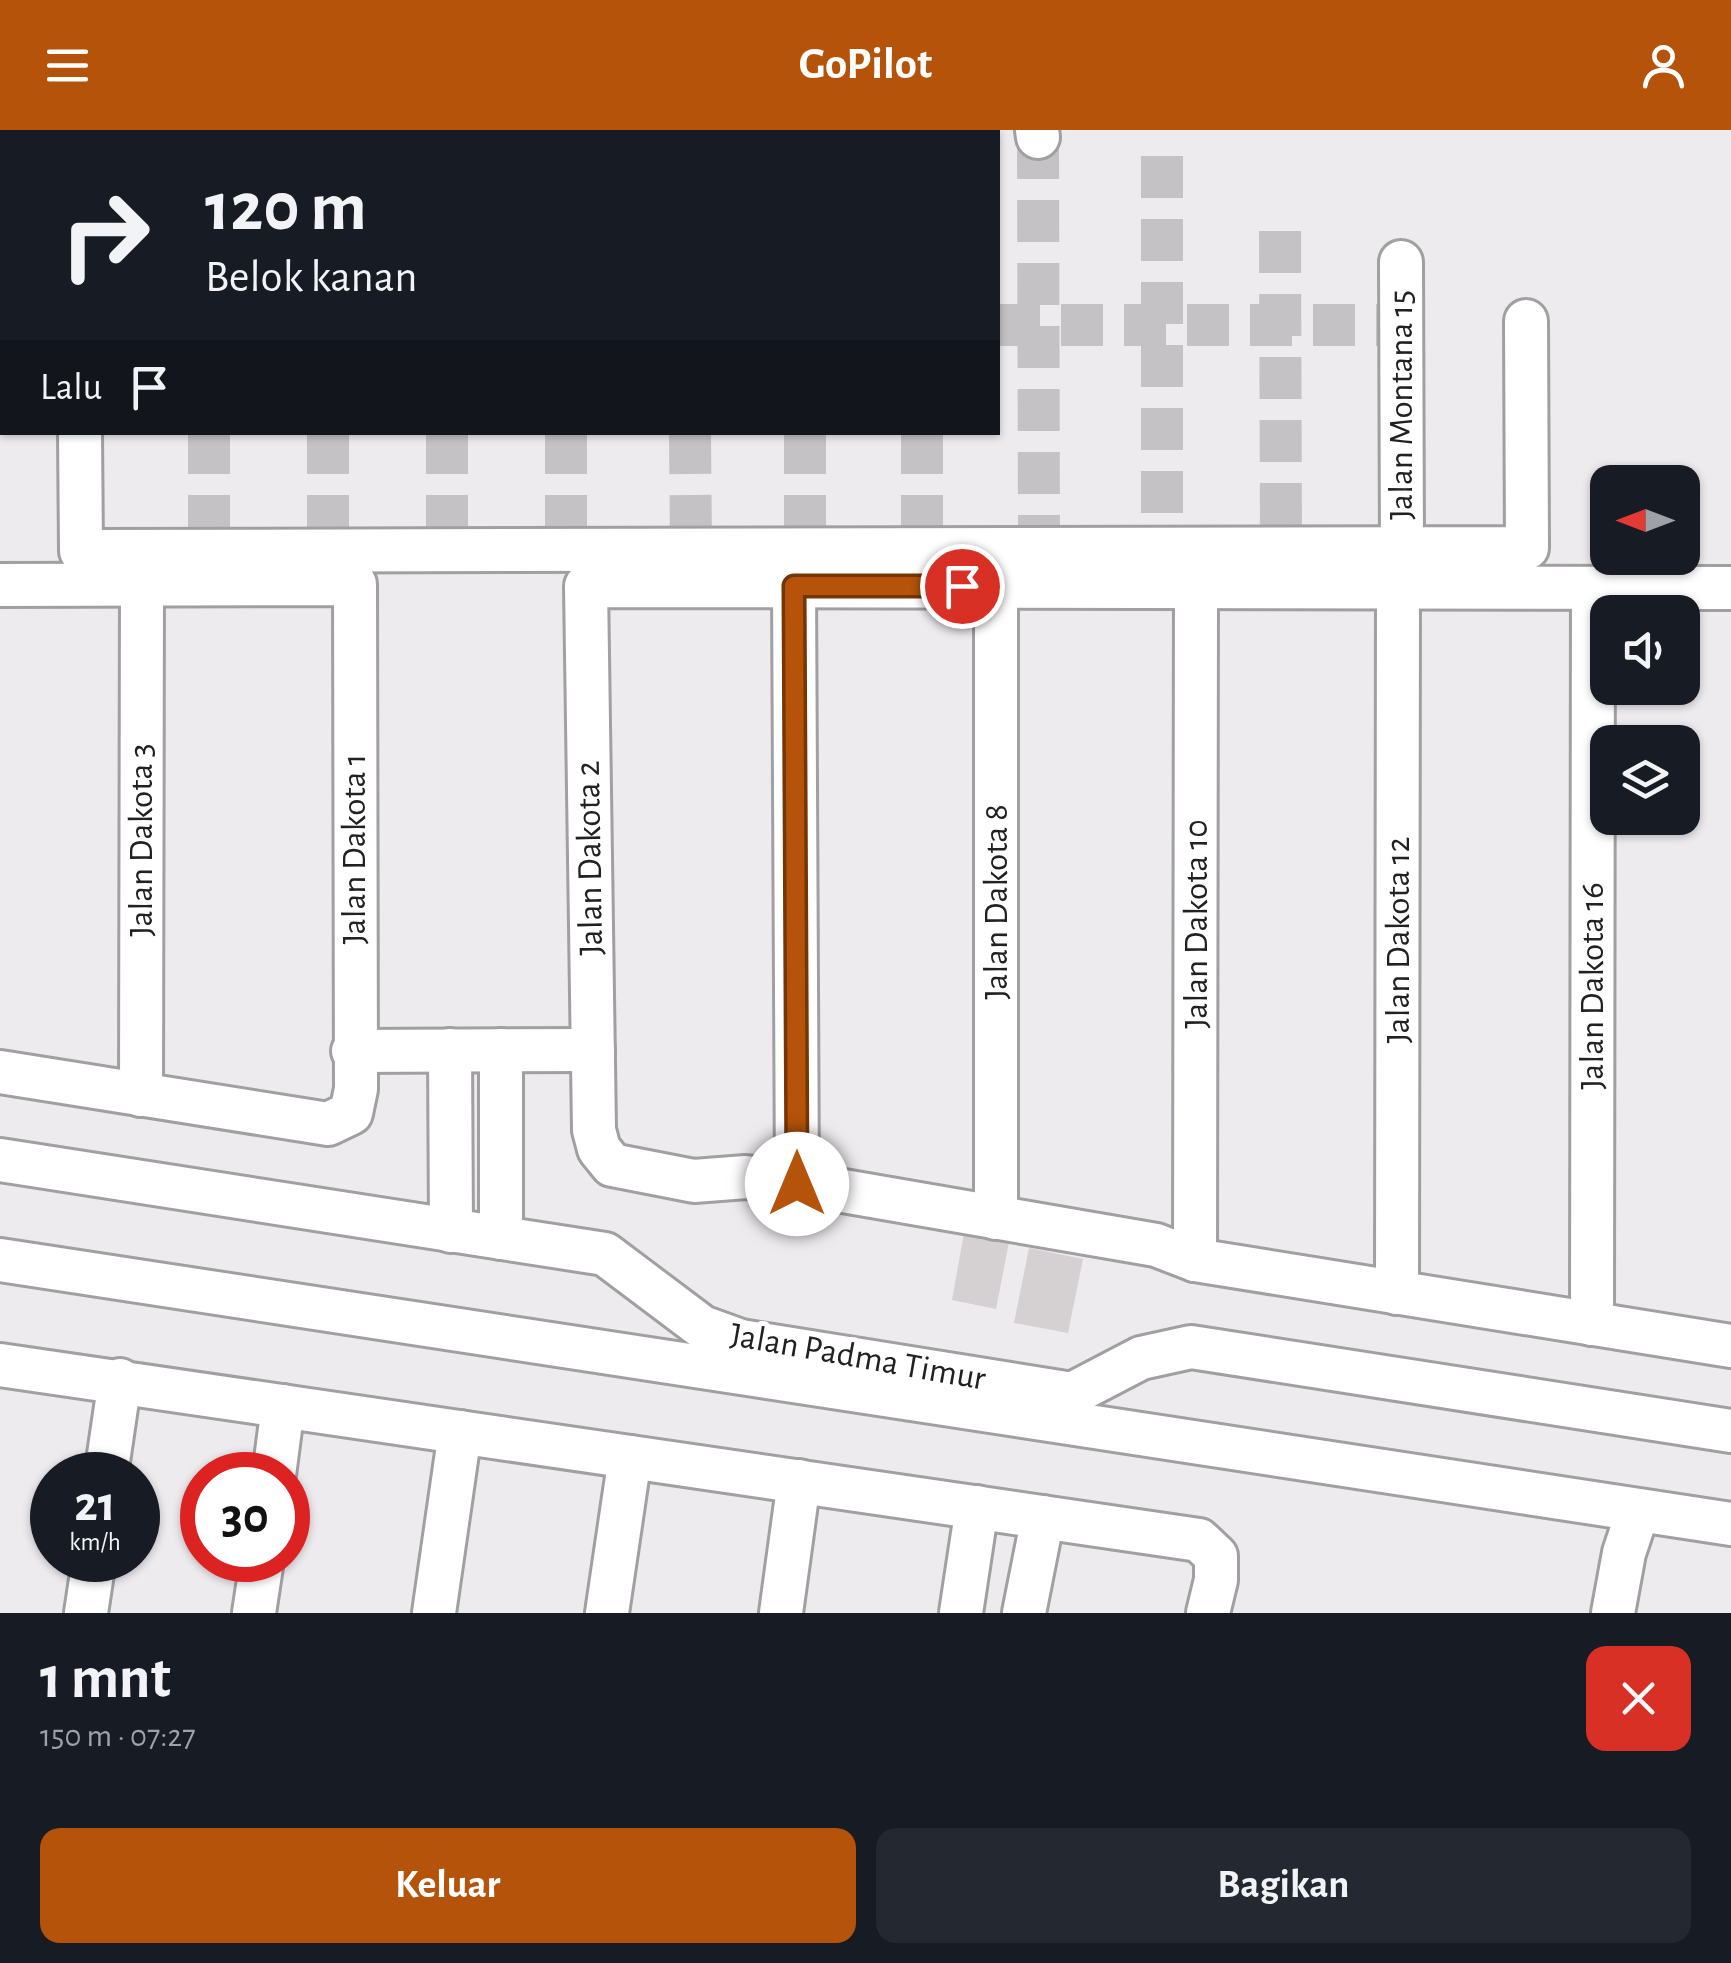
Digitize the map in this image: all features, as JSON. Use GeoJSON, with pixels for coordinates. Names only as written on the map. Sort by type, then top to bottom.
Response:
{"type":"FeatureCollection","features":[{"type":"Feature","properties":{"kind":"street","name":"Jalan Montana 15"},"geometry":{"type":"LineString","coordinates":[[1400,568],[1401,262]]}},
{"type":"Feature","properties":{"kind":"street"},"geometry":{"type":"LineString","coordinates":[[1526,321],[1527,548],[1400,568],[1196,587],[794,586],[797,1184],[1156,1246],[1195,1260],[1731,1346]]}},
{"type":"Feature","properties":{"kind":"street"},"geometry":{"type":"LineString","coordinates":[[80,435],[81,551],[1400,568],[1592,588],[1731,588]]}},
{"type":"Feature","properties":{"kind":"street","name":"Jalan Dakota 12"},"geometry":{"type":"LineString","coordinates":[[1397,1293],[1400,568]]}},
{"type":"Feature","properties":{"kind":"street","name":"Jalan Dakota 1"},"geometry":{"type":"LineString","coordinates":[[141,1094],[328,1124],[351,1113],[356,1088],[355,584],[142,585]]}},
{"type":"Feature","properties":{"kind":"street"},"geometry":{"type":"LineString","coordinates":[[0,585],[142,585]]}},
{"type":"Feature","properties":{"kind":"street","name":"Jalan Dakota 3"},"geometry":{"type":"LineString","coordinates":[[141,1094],[142,585]]}},
{"type":"Feature","properties":{"kind":"street","name":"Jalan Dakota 2"},"geometry":{"type":"LineString","coordinates":[[794,586],[586,586],[594,1130],[599,1150],[612,1165],[694,1181],[746,1177],[797,1184]]}},
{"type":"Feature","properties":{"kind":"street","name":"Jalan Dakota 8"},"geometry":{"type":"LineString","coordinates":[[996,586],[996,1218]]}},
{"type":"Feature","properties":{"kind":"street","name":"Jalan Dakota 10"},"geometry":{"type":"LineString","coordinates":[[1195,1260],[1196,587]]}},
{"type":"Feature","properties":{"kind":"street","name":"Jalan Dakota 16"},"geometry":{"type":"LineString","coordinates":[[1592,588],[1592,1324]]}},
{"type":"Feature","properties":{"kind":"street"},"geometry":{"type":"LineString","coordinates":[[450,1050],[451,1231]]}},
{"type":"Feature","properties":{"kind":"street"},"geometry":{"type":"LineString","coordinates":[[500,1050],[500,1238]]}},
{"type":"Feature","properties":{"kind":"street"},"geometry":{"type":"LineString","coordinates":[[353,1051],[593,1050]]}},
{"type":"Feature","properties":{"kind":"street"},"geometry":{"type":"LineString","coordinates":[[0,1072],[141,1094]]}},
{"type":"Feature","properties":{"kind":"street","name":"Jalan Padma Timur"},"geometry":{"type":"LineString","coordinates":[[0,1160],[605,1254],[702,1327],[741,1342],[1072,1394],[1141,1358],[1191,1347],[1731,1431]]}},
{"type":"Feature","properties":{"kind":"street"},"geometry":{"type":"LineString","coordinates":[[0,1260],[1731,1524]]}},
{"type":"Feature","properties":{"kind":"street"},"geometry":{"type":"LineString","coordinates":[[0,1365],[1200,1540],[1216,1556],[1216,1580],[1208,1613]]}},
{"type":"Feature","properties":{"kind":"street"},"geometry":{"type":"LineString","coordinates":[[109,1452],[120,1380]]}},
{"type":"Feature","properties":{"kind":"street"},"geometry":{"type":"LineString","coordinates":[[277,1452],[284,1406]]}},
{"type":"Feature","properties":{"kind":"street"},"geometry":{"type":"LineString","coordinates":[[434,1613],[460,1432]]}},
{"type":"Feature","properties":{"kind":"street"},"geometry":{"type":"LineString","coordinates":[[607,1613],[630,1457]]}},
{"type":"Feature","properties":{"kind":"street"},"geometry":{"type":"LineString","coordinates":[[781,1613],[799,1482]]}},
{"type":"Feature","properties":{"kind":"street"},"geometry":{"type":"LineString","coordinates":[[961,1613],[977,1507]]}},
{"type":"Feature","properties":{"kind":"street"},"geometry":{"type":"LineString","coordinates":[[1620,1580],[1638,1511]]}},
{"type":"Feature","properties":{"kind":"street"},"geometry":{"type":"LineString","coordinates":[[1024,1613],[1043,1516]]}},
{"type":"Feature","properties":{"kind":"street"},"geometry":{"type":"LineString","coordinates":[[86,1613],[91,1582]]}},
{"type":"Feature","properties":{"kind":"street"},"geometry":{"type":"LineString","coordinates":[[254,1613],[259,1582]]}},
{"type":"Feature","properties":{"kind":"building"},"geometry":{"type":"Polygon","coordinates":[[[964,1233],[1009,1242],[996,1309],[952,1300],[964,1233]]]}},
{"type":"Feature","properties":{"kind":"building"},"geometry":{"type":"Polygon","coordinates":[[[1029,1248],[1083,1259],[1068,1333],[1014,1323],[1029,1248]]]}},
{"type":"Feature","properties":{"kind":"tunnel"},"geometry":{"type":"LineString","coordinates":[[1038,137],[1039,549]]}},
{"type":"Feature","properties":{"kind":"tunnel"},"geometry":{"type":"LineString","coordinates":[[1162,156],[1162,549]]}},
{"type":"Feature","properties":{"kind":"tunnel"},"geometry":{"type":"LineString","coordinates":[[1280,231],[1281,549]]}},
{"type":"Feature","properties":{"kind":"tunnel"},"geometry":{"type":"LineString","coordinates":[[1000,325],[1401,325]]}},
{"type":"Feature","properties":{"kind":"tunnel"},"geometry":{"type":"LineString","coordinates":[[209,435],[209,551]]}},
{"type":"Feature","properties":{"kind":"tunnel"},"geometry":{"type":"LineString","coordinates":[[328,435],[328,551]]}},
{"type":"Feature","properties":{"kind":"tunnel"},"geometry":{"type":"LineString","coordinates":[[447,435],[447,550]]}},
{"type":"Feature","properties":{"kind":"tunnel"},"geometry":{"type":"LineString","coordinates":[[566,435],[566,550]]}},
{"type":"Feature","properties":{"kind":"tunnel"},"geometry":{"type":"LineString","coordinates":[[690,435],[691,550]]}},
{"type":"Feature","properties":{"kind":"tunnel"},"geometry":{"type":"LineString","coordinates":[[805,435],[805,550]]}},
{"type":"Feature","properties":{"kind":"tunnel"},"geometry":{"type":"LineString","coordinates":[[922,435],[922,549]]}},
{"type":"Feature","properties":{"kind":"route"},"geometry":{"type":"LineString","coordinates":[[797,1184],[794,586],[962,586]]}}]}
